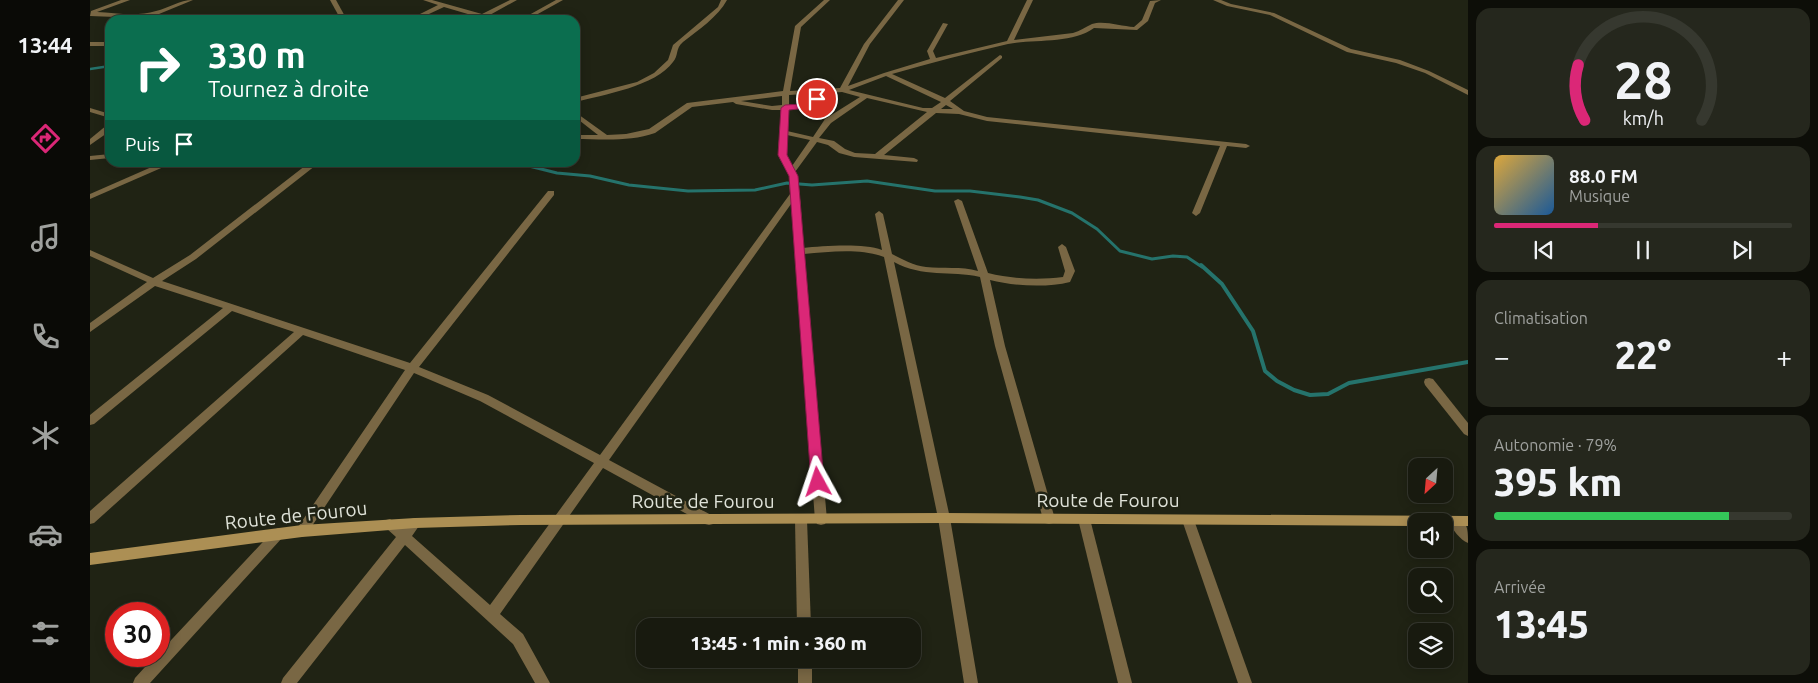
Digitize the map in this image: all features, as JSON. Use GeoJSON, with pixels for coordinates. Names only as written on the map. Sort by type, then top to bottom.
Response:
{"type":"FeatureCollection","features":[{"type":"Feature","properties":{"kind":"main road","name":"Route de Fourou"},"geometry":{"type":"LineString","coordinates":[[90,559],[302,531],[415,523],[560,520],[944,518],[1462,521]]}},
{"type":"Feature","properties":{"kind":"street"},"geometry":{"type":"LineString","coordinates":[[90,14],[127,0]]}},
{"type":"Feature","properties":{"kind":"street"},"geometry":{"type":"LineString","coordinates":[[146,15],[157,13],[190,0]]}},
{"type":"Feature","properties":{"kind":"street"},"geometry":{"type":"LineString","coordinates":[[333,0],[341,15]]}},
{"type":"Feature","properties":{"kind":"street"},"geometry":{"type":"LineString","coordinates":[[426,0],[479,15]]}},
{"type":"Feature","properties":{"kind":"street"},"geometry":{"type":"LineString","coordinates":[[485,15],[514,0]]}},
{"type":"Feature","properties":{"kind":"street"},"geometry":{"type":"LineString","coordinates":[[532,15],[560,0]]}},
{"type":"Feature","properties":{"kind":"street"},"geometry":{"type":"LineString","coordinates":[[580,99],[639,83],[656,74],[671,61],[675,46],[720,8],[724,0]]}},
{"type":"Feature","properties":{"kind":"street"},"geometry":{"type":"LineString","coordinates":[[821,520],[793,183],[782,155],[786,93],[798,26],[827,0]]}},
{"type":"Feature","properties":{"kind":"street"},"geometry":{"type":"LineString","coordinates":[[842,90],[867,44],[901,0]]}},
{"type":"Feature","properties":{"kind":"street"},"geometry":{"type":"LineString","coordinates":[[1010,42],[1030,0]]}},
{"type":"Feature","properties":{"kind":"street"},"geometry":{"type":"LineString","coordinates":[[580,137],[650,133],[676,112],[690,105],[786,93],[842,90],[886,74],[934,60],[1010,42],[1073,35],[1084,32],[1098,24],[1135,29],[1145,21],[1152,2],[1158,0]]}},
{"type":"Feature","properties":{"kind":"street"},"geometry":{"type":"LineString","coordinates":[[1216,0],[1229,5],[1272,14],[1349,51],[1398,61],[1427,72],[1468,93]]}},
{"type":"Feature","properties":{"kind":"street"},"geometry":{"type":"LineString","coordinates":[[421,15],[442,5]]}},
{"type":"Feature","properties":{"kind":"street"},"geometry":{"type":"LineString","coordinates":[[90,14],[116,15]]}},
{"type":"Feature","properties":{"kind":"street"},"geometry":{"type":"LineString","coordinates":[[934,60],[930,51],[946,24]]}},
{"type":"Feature","properties":{"kind":"street"},"geometry":{"type":"LineString","coordinates":[[90,44],[105,44]]}},
{"type":"Feature","properties":{"kind":"street"},"geometry":{"type":"LineString","coordinates":[[877,157],[1000,57]]}},
{"type":"Feature","properties":{"kind":"street"},"geometry":{"type":"LineString","coordinates":[[886,74],[947,102],[962,113]]}},
{"type":"Feature","properties":{"kind":"street"},"geometry":{"type":"LineString","coordinates":[[842,90],[923,110],[962,113],[986,119],[1246,146]]}},
{"type":"Feature","properties":{"kind":"street"},"geometry":{"type":"LineString","coordinates":[[729,100],[751,106],[785,108],[805,106],[827,91]]}},
{"type":"Feature","properties":{"kind":"street"},"geometry":{"type":"LineString","coordinates":[[491,615],[601,462],[793,183],[815,138],[828,121],[866,96]]}},
{"type":"Feature","properties":{"kind":"street"},"geometry":{"type":"LineString","coordinates":[[90,110],[105,114]]}},
{"type":"Feature","properties":{"kind":"street"},"geometry":{"type":"LineString","coordinates":[[580,118],[605,137]]}},
{"type":"Feature","properties":{"kind":"street"},"geometry":{"type":"LineString","coordinates":[[90,143],[105,131]]}},
{"type":"Feature","properties":{"kind":"street"},"geometry":{"type":"LineString","coordinates":[[784,132],[831,143],[854,155],[914,160]]}},
{"type":"Feature","properties":{"kind":"street"},"geometry":{"type":"LineString","coordinates":[[1196,213],[1224,144]]}},
{"type":"Feature","properties":{"kind":"street"},"geometry":{"type":"LineString","coordinates":[[90,158],[105,156]]}},
{"type":"Feature","properties":{"kind":"street"},"geometry":{"type":"LineString","coordinates":[[90,197],[159,167]]}},
{"type":"Feature","properties":{"kind":"street"},"geometry":{"type":"LineString","coordinates":[[90,328],[154,282],[193,257],[310,167]]}},
{"type":"Feature","properties":{"kind":"street"},"geometry":{"type":"LineString","coordinates":[[302,531],[412,368],[551,193]]}},
{"type":"Feature","properties":{"kind":"street"},"geometry":{"type":"LineString","coordinates":[[958,201],[984,275],[1000,346],[1049,519]]}},
{"type":"Feature","properties":{"kind":"street"},"geometry":{"type":"LineString","coordinates":[[879,214],[944,518],[971,683]]}},
{"type":"Feature","properties":{"kind":"street"},"geometry":{"type":"LineString","coordinates":[[799,251],[874,250],[902,263],[924,270],[967,271],[1004,280],[1050,282],[1067,280],[1070,271],[1062,247]]}},
{"type":"Feature","properties":{"kind":"street"},"geometry":{"type":"LineString","coordinates":[[90,253],[154,282],[412,368],[484,398],[709,520]]}},
{"type":"Feature","properties":{"kind":"street"},"geometry":{"type":"LineString","coordinates":[[90,421],[231,308]]}},
{"type":"Feature","properties":{"kind":"street"},"geometry":{"type":"LineString","coordinates":[[90,519],[302,331]]}},
{"type":"Feature","properties":{"kind":"street"},"geometry":{"type":"LineString","coordinates":[[1429,382],[1468,431]]}},
{"type":"Feature","properties":{"kind":"street"},"geometry":{"type":"LineString","coordinates":[[1084,519],[1126,683]]}},
{"type":"Feature","properties":{"kind":"street"},"geometry":{"type":"LineString","coordinates":[[801,520],[804,618]]}},
{"type":"Feature","properties":{"kind":"street"},"geometry":{"type":"LineString","coordinates":[[1188,520],[1245,683]]}},
{"type":"Feature","properties":{"kind":"street"},"geometry":{"type":"LineString","coordinates":[[1462,521],[1468,537]]}},
{"type":"Feature","properties":{"kind":"street"},"geometry":{"type":"LineString","coordinates":[[288,683],[415,523]]}},
{"type":"Feature","properties":{"kind":"street"},"geometry":{"type":"LineString","coordinates":[[390,524],[518,639],[543,683]]}},
{"type":"Feature","properties":{"kind":"street"},"geometry":{"type":"LineString","coordinates":[[140,683],[278,534]]}},
{"type":"Feature","properties":{"kind":"street"},"geometry":{"type":"LineString","coordinates":[[805,668],[805,683]]}},
{"type":"Feature","properties":{"kind":"waterway"},"geometry":{"type":"LineString","coordinates":[[90,69],[105,67]]}},
{"type":"Feature","properties":{"kind":"waterway"},"geometry":{"type":"LineString","coordinates":[[533,167],[557,173],[590,176],[629,185],[688,191],[755,190],[787,183],[812,185],[867,181],[935,191],[970,191],[1020,197],[1038,200],[1072,213],[1097,229],[1120,251],[1152,259],[1173,256],[1187,257],[1202,267]]}},
{"type":"Feature","properties":{"kind":"waterway"},"geometry":{"type":"LineString","coordinates":[[1201,265],[1222,284],[1253,331],[1265,371],[1277,381],[1294,390],[1310,395],[1328,394],[1349,383],[1468,362]]}},
{"type":"Feature","properties":{"kind":"route"},"geometry":{"type":"LineString","coordinates":[[817,99],[805,106],[785,108],[782,155],[793,176],[818,482]]}}]}
